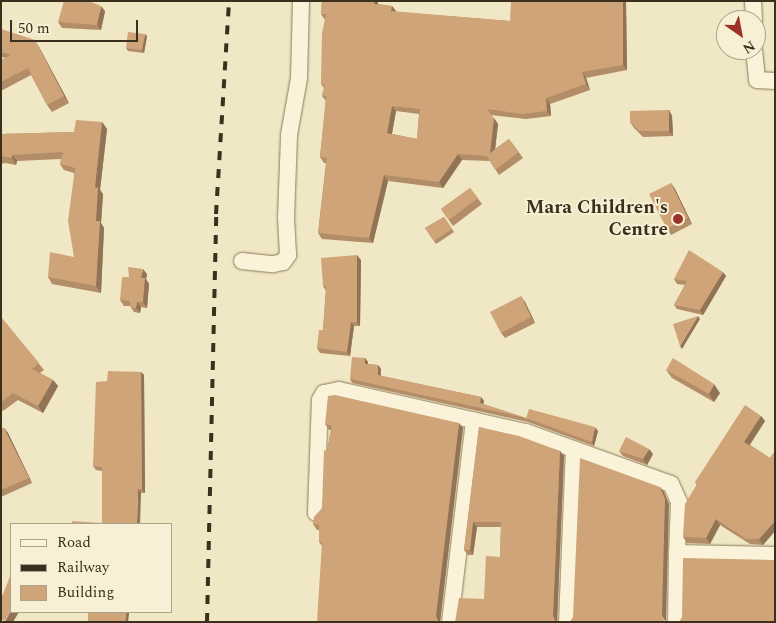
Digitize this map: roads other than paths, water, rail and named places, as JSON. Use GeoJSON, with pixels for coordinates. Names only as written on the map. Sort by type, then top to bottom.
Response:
{"type":"FeatureCollection","features":[{"type":"Feature","properties":{"kind":"street"},"geometry":{"type":"LineString","coordinates":[[242,261],[272,264],[283,262],[288,255],[286,218],[289,135],[299,78],[301,1]]}},
{"type":"Feature","properties":{"kind":"street"},"geometry":{"type":"LineString","coordinates":[[755,60],[757,80],[775,81]]}},
{"type":"Feature","properties":{"kind":"street"},"geometry":{"type":"LineString","coordinates":[[316,513],[320,400],[324,393],[339,390],[526,432],[671,484],[679,502],[676,622]]}},
{"type":"Feature","properties":{"kind":"street"},"geometry":{"type":"LineString","coordinates":[[450,622],[474,420]]}},
{"type":"Feature","properties":{"kind":"street"},"geometry":{"type":"LineString","coordinates":[[567,622],[574,449]]}},
{"type":"Feature","properties":{"kind":"street"},"geometry":{"type":"LineString","coordinates":[[677,553],[775,555]]}},
{"type":"Feature","properties":{"kind":"railway"},"geometry":{"type":"LineString","coordinates":[[207,622],[216,214],[229,1]]}},
{"type":"Feature","properties":{"kind":"place","name":"Mara Children's Centre"},"geometry":{"type":"Point","coordinates":[678,219]}}]}
